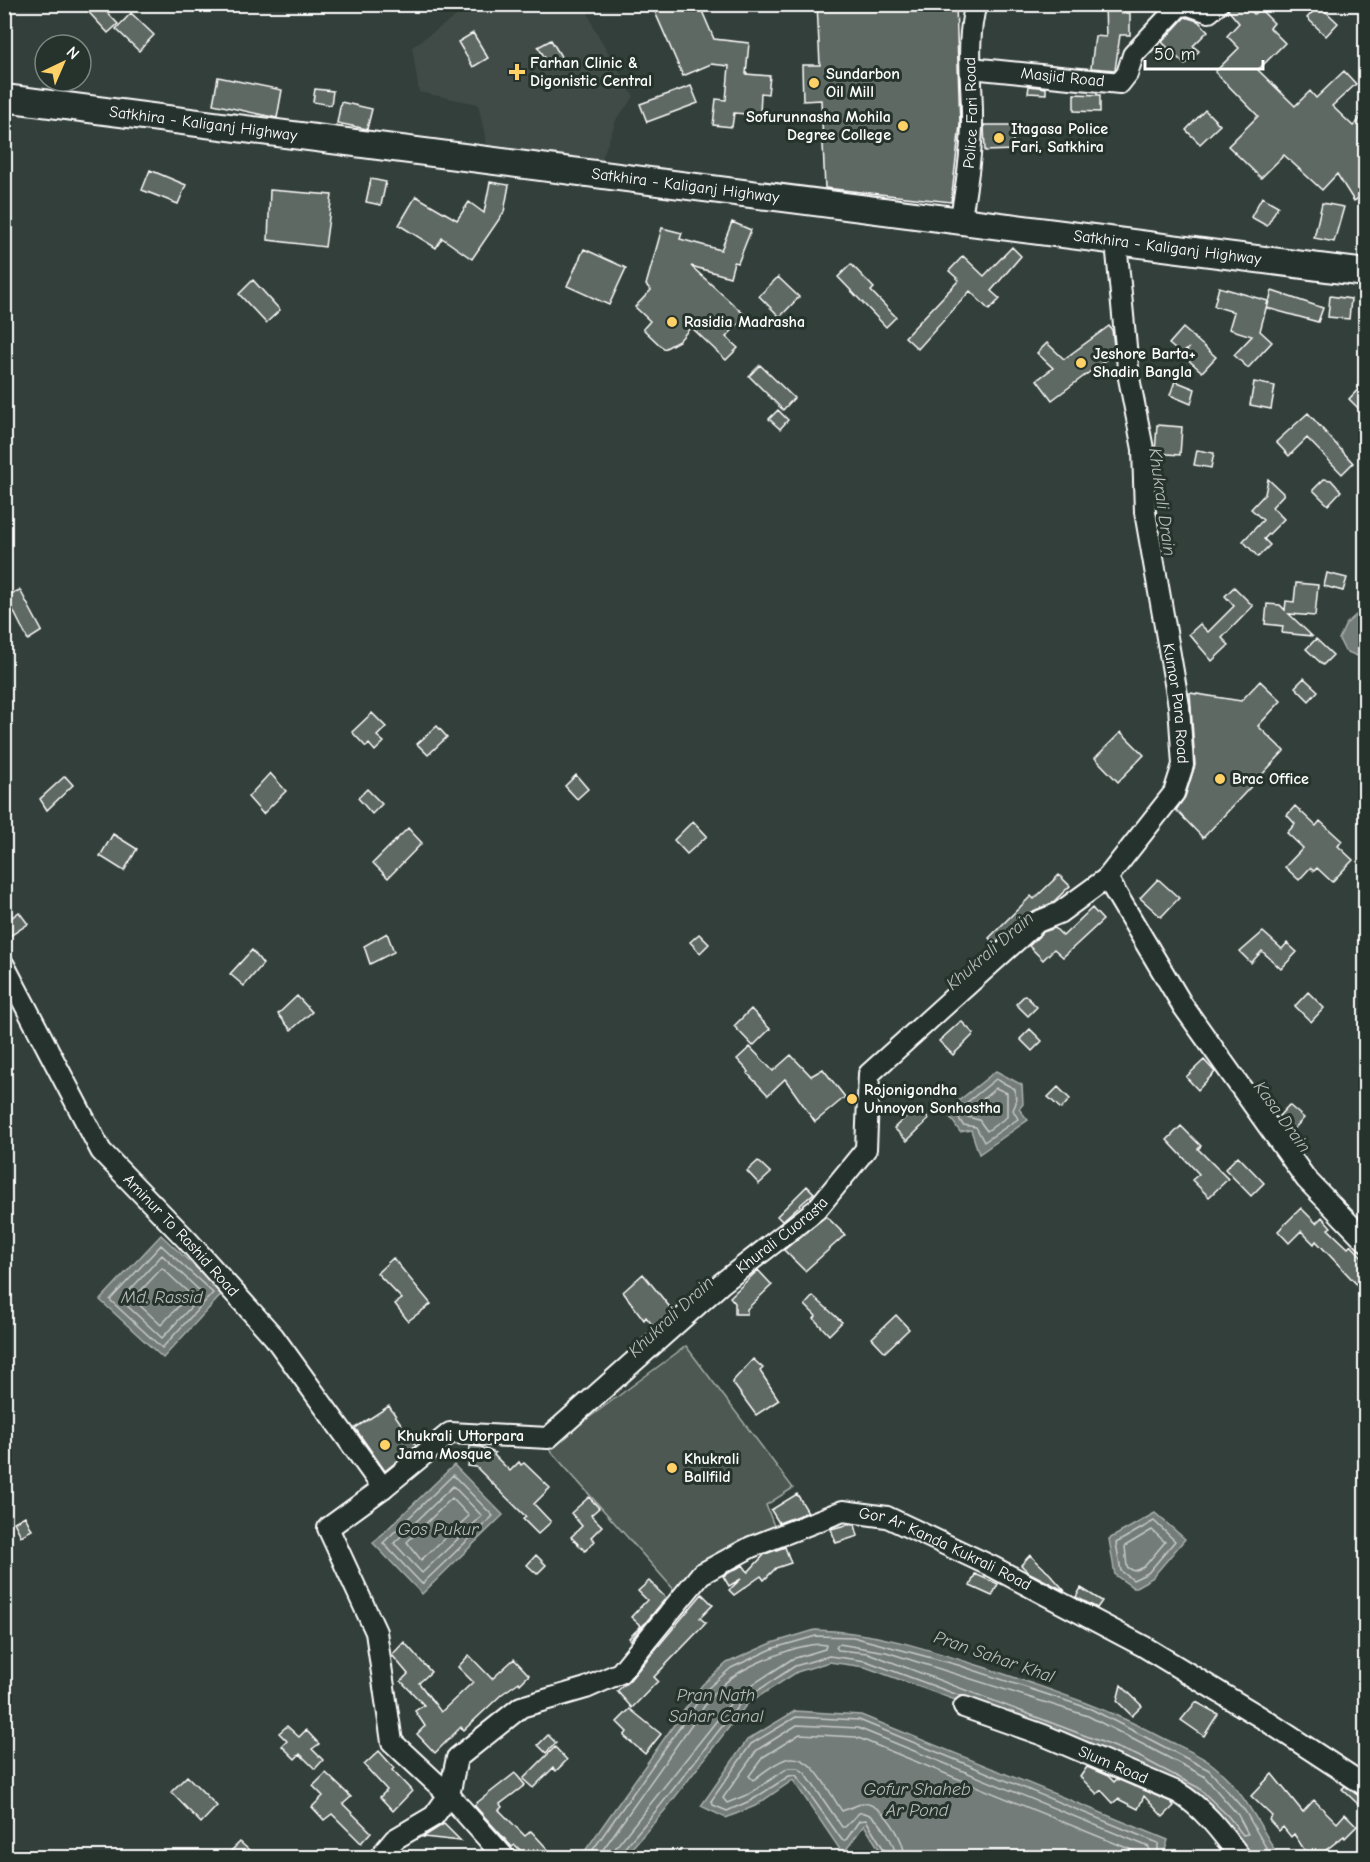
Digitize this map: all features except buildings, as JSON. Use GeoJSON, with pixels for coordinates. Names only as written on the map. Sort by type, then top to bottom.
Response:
{"type":"FeatureCollection","features":[{"type":"Feature","properties":{"kind":"highway","name":"Satkhira - Kaliganj Highway"},"geometry":{"type":"LineString","coordinates":[[4,98],[1365,273]]}},
{"type":"Feature","properties":{"kind":"street","name":"Police Fari Road"},"geometry":{"type":"LineString","coordinates":[[960,222],[968,179],[972,125],[970,68],[973,15],[976,4]]}},
{"type":"Feature","properties":{"kind":"street","name":"Masjid Road"},"geometry":{"type":"LineString","coordinates":[[970,68],[1120,83],[1127,74],[1133,54],[1179,6],[1189,5],[1209,12],[1218,4]]}},
{"type":"Feature","properties":{"kind":"street","name":"Kumor Para Road"},"geometry":{"type":"LineString","coordinates":[[1107,878],[1174,793],[1183,765],[1179,706],[1144,512],[1143,449],[1129,378],[1116,242]]}},
{"type":"Feature","properties":{"kind":"street"},"geometry":{"type":"LineString","coordinates":[[1107,878],[1183,1006],[1306,1179],[1365,1241]]}},
{"type":"Feature","properties":{"kind":"street","name":"Khurali Cuorasta"},"geometry":{"type":"LineString","coordinates":[[449,1795],[392,1742],[376,1632],[328,1528],[383,1488],[450,1433],[548,1438],[722,1283],[817,1209],[866,1149],[869,1074],[1037,922],[1059,913],[1107,878]]}},
{"type":"Feature","properties":{"kind":"street","name":"Aminur To Rashid Road"},"geometry":{"type":"LineString","coordinates":[[4,965],[101,1151],[188,1241],[274,1337],[383,1488]]}},
{"type":"Feature","properties":{"kind":"street","name":"Gor Ar Kanda Kukrali Road"},"geometry":{"type":"LineString","coordinates":[[449,1795],[457,1758],[521,1707],[586,1688],[620,1672],[701,1574],[751,1547],[843,1511],[887,1517],[993,1567],[1133,1641],[1262,1718],[1365,1786]]}},
{"type":"Feature","properties":{"kind":"street","name":"Slum Road"},"geometry":{"type":"LineString","coordinates":[[964,1707],[1043,1735],[1177,1792],[1190,1800],[1217,1827],[1241,1857]]}},
{"type":"Feature","properties":{"kind":"street"},"geometry":{"type":"LineString","coordinates":[[379,1857],[395,1839],[434,1816],[449,1795],[505,1857]]}},
{"type":"Feature","properties":{"kind":"shaded area","name":"Farhan Clinic & Digonistic Central"},"geometry":{"type":"Polygon","coordinates":[[[472,5],[585,5],[594,28],[634,97],[617,118],[600,164],[488,149],[478,104],[419,92],[412,47],[472,5]]]}},
{"type":"Feature","properties":{"kind":"shaded area","name":"Khukrali Ballfild"},"geometry":{"type":"Polygon","coordinates":[[[686,1346],[793,1488],[766,1505],[776,1531],[677,1593],[548,1448],[686,1346]]]}},
{"type":"Feature","properties":{"kind":"water"},"geometry":{"type":"Polygon","coordinates":[[[1356,615],[1366,617],[1365,651],[1357,656],[1345,651],[1339,639],[1346,624],[1356,615]]]}},
{"type":"Feature","properties":{"kind":"water"},"geometry":{"type":"Polygon","coordinates":[[[996,1071],[1022,1085],[1023,1104],[1019,1109],[1028,1120],[979,1154],[971,1130],[960,1132],[946,1111],[996,1071]]]}},
{"type":"Feature","properties":{"kind":"water","name":"Md. Rassid"},"geometry":{"type":"Polygon","coordinates":[[[161,1235],[223,1293],[163,1358],[100,1300],[161,1235]]]}},
{"type":"Feature","properties":{"kind":"water","name":"Gos Pukur"},"geometry":{"type":"Polygon","coordinates":[[[454,1465],[503,1515],[422,1594],[373,1543],[454,1465]]]}},
{"type":"Feature","properties":{"kind":"water"},"geometry":{"type":"Polygon","coordinates":[[[1155,1513],[1185,1539],[1152,1578],[1134,1588],[1115,1575],[1109,1539],[1155,1513]]]}},
{"type":"Feature","properties":{"kind":"water","name":"Pran Nath Sahar Canal"},"geometry":{"type":"Polygon","coordinates":[[[815,1630],[861,1634],[926,1649],[1058,1693],[1144,1728],[1202,1757],[1224,1775],[1250,1808],[1279,1857],[1243,1857],[1219,1825],[1073,1743],[865,1667],[829,1662],[797,1672],[747,1704],[665,1810],[624,1857],[580,1858],[702,1685],[727,1663],[772,1643],[815,1630]]]}},
{"type":"Feature","properties":{"kind":"water","name":"Gofur Shaheb Ar Pond"},"geometry":{"type":"Polygon","coordinates":[[[795,1711],[861,1715],[1168,1840],[1163,1857],[884,1857],[864,1825],[843,1854],[793,1780],[755,1806],[726,1818],[701,1806],[747,1740],[795,1711]]]}},
{"type":"Feature","properties":{"kind":"place","name":"Farhan Clinic & Digonistic Central"},"geometry":{"type":"Point","coordinates":[517,72]}},
{"type":"Feature","properties":{"kind":"place","name":"Sundarbon Oil Mill"},"geometry":{"type":"Point","coordinates":[814,83]}},
{"type":"Feature","properties":{"kind":"place","name":"Sofurunnasha Mohila Degree College"},"geometry":{"type":"Point","coordinates":[903,126]}},
{"type":"Feature","properties":{"kind":"place","name":"Itagasa Police Fari, Satkhira"},"geometry":{"type":"Point","coordinates":[999,138]}},
{"type":"Feature","properties":{"kind":"place","name":"Rasidia Madrasha"},"geometry":{"type":"Point","coordinates":[672,322]}},
{"type":"Feature","properties":{"kind":"place","name":"Jeshore Barta+ Shadin Bangla"},"geometry":{"type":"Point","coordinates":[1081,363]}},
{"type":"Feature","properties":{"kind":"place","name":"Brac Office"},"geometry":{"type":"Point","coordinates":[1220,779]}},
{"type":"Feature","properties":{"kind":"place","name":"Rojonigondha Unnoyon Sonhostha"},"geometry":{"type":"Point","coordinates":[852,1099]}},
{"type":"Feature","properties":{"kind":"place","name":"Khukrali Uttorpara Jama Mosque"},"geometry":{"type":"Point","coordinates":[385,1445]}},
{"type":"Feature","properties":{"kind":"place","name":"Khukrali Ballfild"},"geometry":{"type":"Point","coordinates":[672,1468]}},
{"type":"Feature","properties":{"kind":"water label","name":"Khukrali Drain"},"geometry":{"type":"Point","coordinates":[1162,502]}},
{"type":"Feature","properties":{"kind":"water label","name":"Khukrali Drain"},"geometry":{"type":"Point","coordinates":[990,951]}},
{"type":"Feature","properties":{"kind":"water label","name":"Kasa Drain"},"geometry":{"type":"Point","coordinates":[1282,1117]}},
{"type":"Feature","properties":{"kind":"water label","name":"Khukrali Drain"},"geometry":{"type":"Point","coordinates":[671,1317]}},
{"type":"Feature","properties":{"kind":"water label","name":"Pran Sahar Khal"},"geometry":{"type":"Point","coordinates":[994,1657]}}]}
